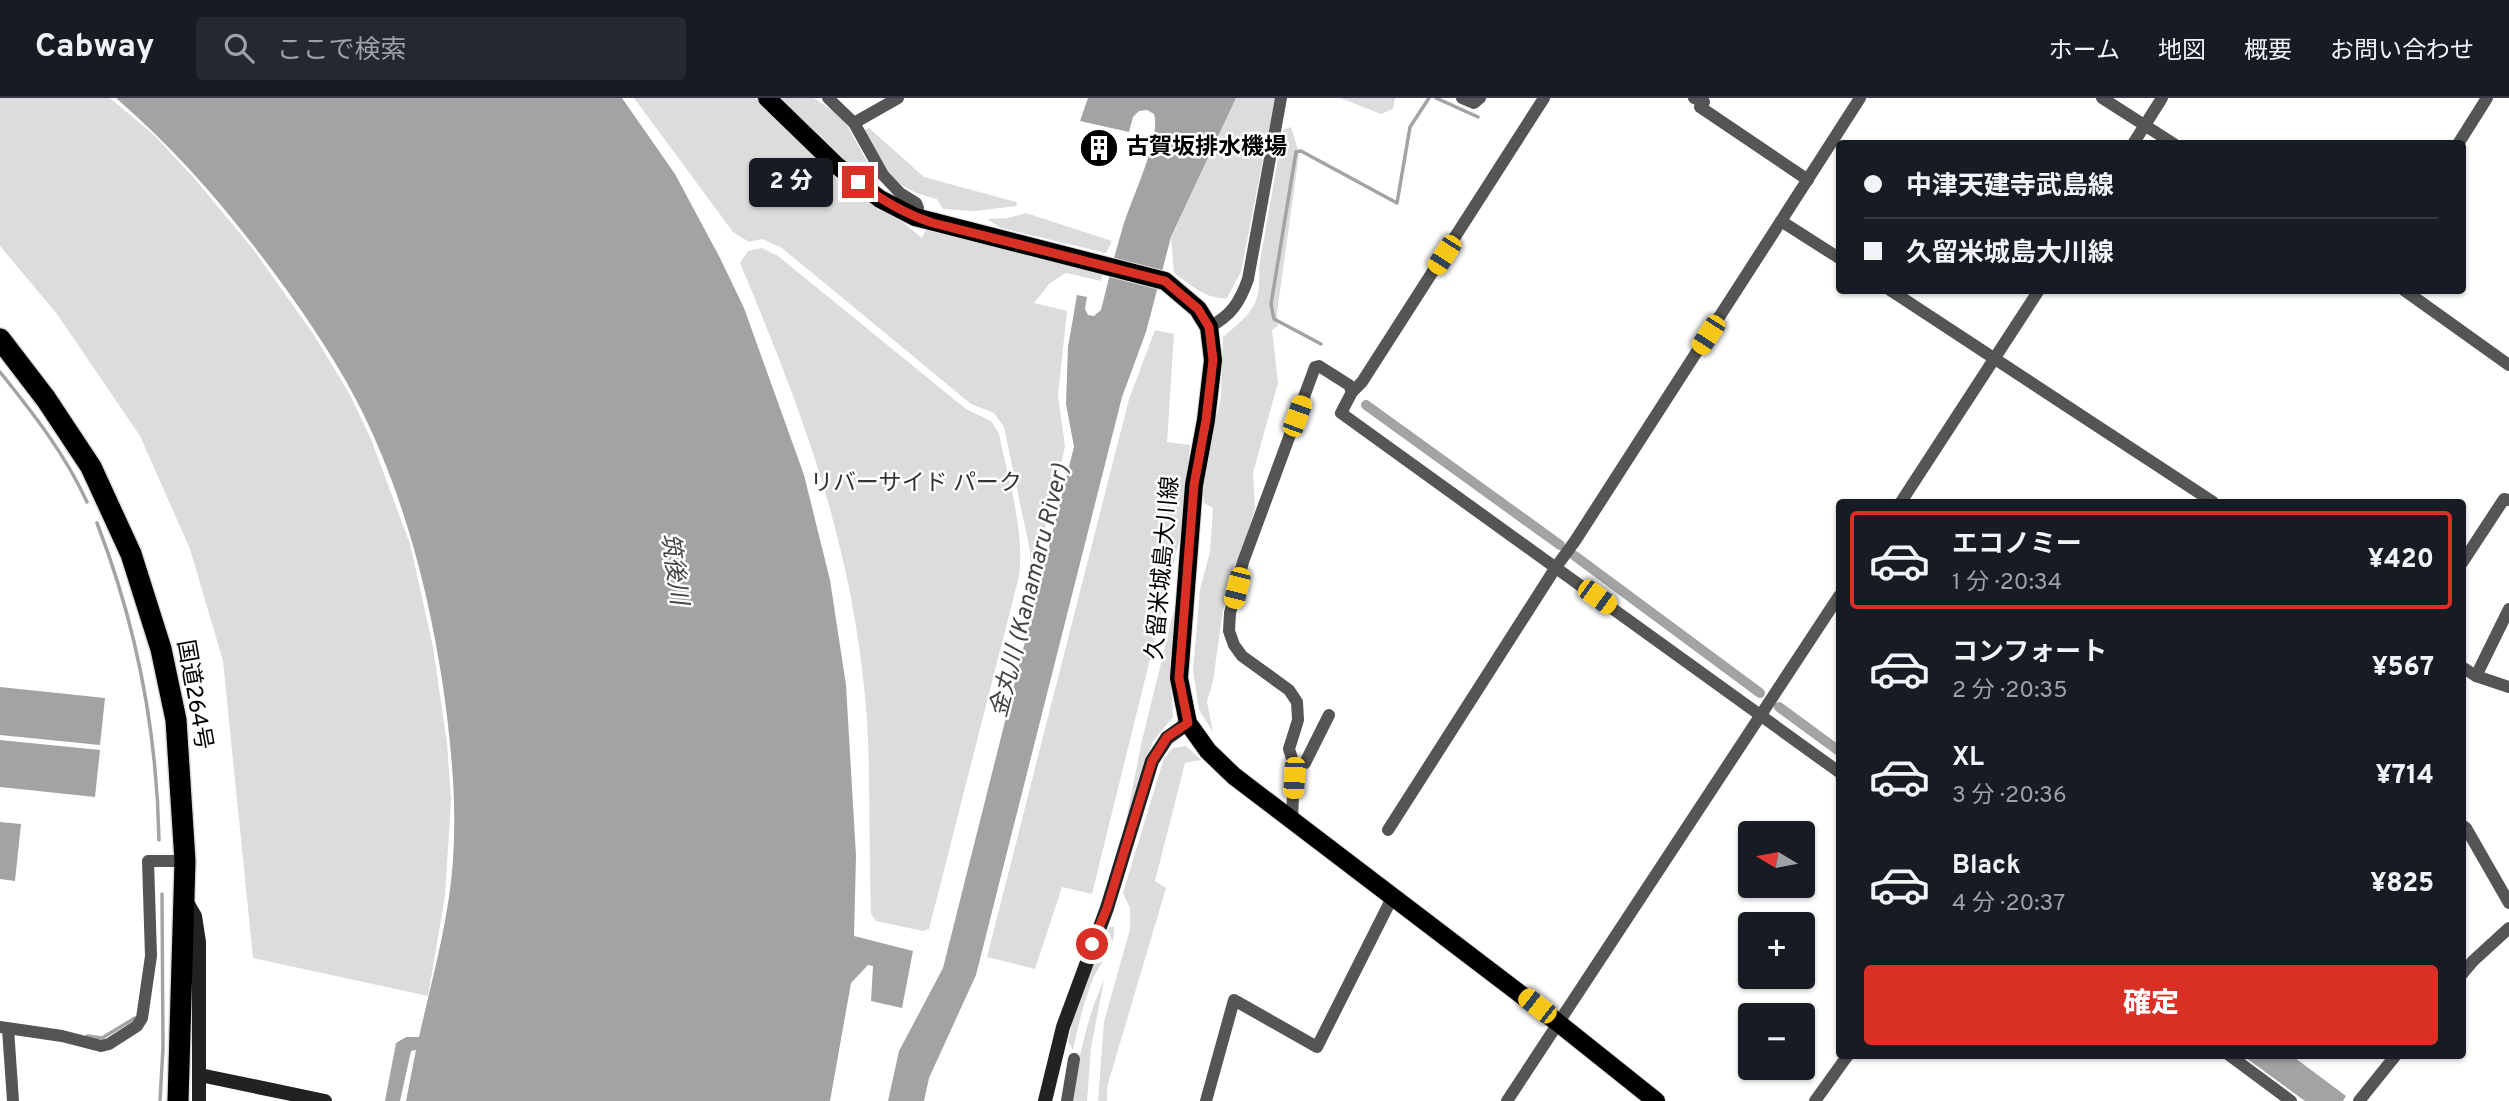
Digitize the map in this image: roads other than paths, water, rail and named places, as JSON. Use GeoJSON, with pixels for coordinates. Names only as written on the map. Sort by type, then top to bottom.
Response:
{"type":"FeatureCollection","features":[{"type":"Feature","properties":{"kind":"highway","name":"国道264号"},"geometry":{"type":"LineString","coordinates":[[0,339],[46,399],[91,467],[131,554],[161,649],[176,720],[185,861],[178,1101]]}},
{"type":"Feature","properties":{"kind":"main road"},"geometry":{"type":"LineString","coordinates":[[768,98],[836,165],[880,199],[915,217],[1165,281],[1198,309],[1209,327]]}},
{"type":"Feature","properties":{"kind":"main road","name":"久留米城島大川線"},"geometry":{"type":"LineString","coordinates":[[1209,327],[1213,360],[1194,485],[1179,678],[1188,723],[1208,751],[1234,776],[1558,1022],[1641,1095],[1656,1101]]}},
{"type":"Feature","properties":{"kind":"main road"},"geometry":{"type":"LineString","coordinates":[[1045,1101],[1063,1027],[1107,908],[1152,761],[1167,737],[1188,723]]}},
{"type":"Feature","properties":{"kind":"main road"},"geometry":{"type":"LineString","coordinates":[[184,897],[195,916],[199,942],[204,1075],[199,1101]]}},
{"type":"Feature","properties":{"kind":"main road"},"geometry":{"type":"LineString","coordinates":[[204,1075],[325,1101]]}},
{"type":"Feature","properties":{"kind":"street"},"geometry":{"type":"LineString","coordinates":[[828,98],[853,123],[883,175],[916,204],[918,208],[915,217]]}},
{"type":"Feature","properties":{"kind":"street"},"geometry":{"type":"LineString","coordinates":[[853,123],[898,98]]}},
{"type":"Feature","properties":{"kind":"street"},"geometry":{"type":"LineString","coordinates":[[1209,327],[1222,321],[1233,310],[1245,288],[1281,98]]}},
{"type":"Feature","properties":{"kind":"street"},"geometry":{"type":"LineString","coordinates":[[1462,98],[1474,103],[1479,102],[1480,98]]}},
{"type":"Feature","properties":{"kind":"street"},"geometry":{"type":"LineString","coordinates":[[1544,98],[1341,412],[1836,770]]}},
{"type":"Feature","properties":{"kind":"street"},"geometry":{"type":"LineString","coordinates":[[1694,98],[1704,102],[1700,107],[1808,180]]}},
{"type":"Feature","properties":{"kind":"street"},"geometry":{"type":"LineString","coordinates":[[1388,830],[1860,98]]}},
{"type":"Feature","properties":{"kind":"street"},"geometry":{"type":"LineString","coordinates":[[2102,98],[2168,140]]}},
{"type":"Feature","properties":{"kind":"street"},"geometry":{"type":"LineString","coordinates":[[2135,140],[2162,98]]}},
{"type":"Feature","properties":{"kind":"street"},"geometry":{"type":"LineString","coordinates":[[2461,140],[2487,98]]}},
{"type":"Feature","properties":{"kind":"street"},"geometry":{"type":"LineString","coordinates":[[1781,221],[1836,256]]}},
{"type":"Feature","properties":{"kind":"street"},"geometry":{"type":"LineString","coordinates":[[1896,294],[2208,499]]}},
{"type":"Feature","properties":{"kind":"street"},"geometry":{"type":"LineString","coordinates":[[1903,499],[2036,294]]}},
{"type":"Feature","properties":{"kind":"street"},"geometry":{"type":"LineString","coordinates":[[2410,294],[2509,365]]}},
{"type":"Feature","properties":{"kind":"street"},"geometry":{"type":"LineString","coordinates":[[1292,822],[1294,765],[1289,749],[1298,720],[1297,702],[1289,690],[1242,656],[1229,631],[1230,613],[1243,562],[1315,367],[1319,366],[1349,386],[1352,392]]}},
{"type":"Feature","properties":{"kind":"street"},"geometry":{"type":"LineString","coordinates":[[2466,557],[2504,499],[2509,499]]}},
{"type":"Feature","properties":{"kind":"street"},"geometry":{"type":"LineString","coordinates":[[1507,1101],[1836,601]]}},
{"type":"Feature","properties":{"kind":"street"},"geometry":{"type":"LineString","coordinates":[[2476,676],[2509,609]]}},
{"type":"Feature","properties":{"kind":"street"},"geometry":{"type":"LineString","coordinates":[[2466,670],[2476,676],[2509,687]]}},
{"type":"Feature","properties":{"kind":"street"},"geometry":{"type":"LineString","coordinates":[[1294,765],[1305,763],[1329,715]]}},
{"type":"Feature","properties":{"kind":"street"},"geometry":{"type":"LineString","coordinates":[[2466,828],[2509,903]]}},
{"type":"Feature","properties":{"kind":"street"},"geometry":{"type":"LineString","coordinates":[[13,1101],[4,1028],[62,1036],[101,1046],[109,1044],[137,1026],[142,1018],[151,956],[148,861],[185,861]]}},
{"type":"Feature","properties":{"kind":"street"},"geometry":{"type":"LineString","coordinates":[[1206,1101],[1234,1000],[1317,1047],[1393,896]]}},
{"type":"Feature","properties":{"kind":"street"},"geometry":{"type":"LineString","coordinates":[[2466,969],[2509,928]]}},
{"type":"Feature","properties":{"kind":"street"},"geometry":{"type":"LineString","coordinates":[[1067,1101],[1074,1059]]}},
{"type":"Feature","properties":{"kind":"street"},"geometry":{"type":"LineString","coordinates":[[1815,1101],[1845,1059]]}},
{"type":"Feature","properties":{"kind":"street"},"geometry":{"type":"LineString","coordinates":[[2234,1059],[2291,1101]]}},
{"type":"Feature","properties":{"kind":"street"},"geometry":{"type":"LineString","coordinates":[[2359,1101],[2393,1059]]}},
{"type":"Feature","properties":{"kind":"water","name":"筑後川"},"geometry":{"type":"Polygon","coordinates":[[[116,98],[622,98],[675,174],[720,258],[744,308],[804,475],[830,580],[846,685],[856,856],[854,936],[913,951],[902,1008],[871,1001],[873,966],[868,965],[851,983],[830,1101],[406,1101],[416,1050],[411,1051],[400,1101],[385,1101],[396,1043],[406,1037],[419,1037],[444,927],[453,860],[454,794],[449,729],[438,654],[417,559],[398,497],[374,437],[346,382],[314,329],[271,269],[209,191],[165,143],[116,98]]]}},
{"type":"Feature","properties":{"kind":"water"},"geometry":{"type":"Polygon","coordinates":[[[1088,98],[1236,98],[1171,237],[1146,332],[1122,397],[976,975],[929,1078],[924,1101],[888,1101],[899,1051],[943,968],[1074,447],[1066,404],[1068,347],[1077,295],[1087,297],[1085,309],[1088,315],[1094,316],[1101,310],[1122,230],[1153,138],[1154,114],[1147,110],[1139,111],[1133,117],[1129,132],[1080,121],[1088,98]]]}},
{"type":"Feature","properties":{"kind":"water"},"geometry":{"type":"Polygon","coordinates":[[[0,687],[105,698],[100,745],[0,735],[0,687]]]}},
{"type":"Feature","properties":{"kind":"water"},"geometry":{"type":"Polygon","coordinates":[[[0,740],[100,750],[95,797],[0,787],[0,740]]]}},
{"type":"Feature","properties":{"kind":"water"},"geometry":{"type":"Polygon","coordinates":[[[0,822],[21,824],[15,881],[0,879],[0,822]]]}},
{"type":"Feature","properties":{"kind":"water"},"geometry":{"type":"Polygon","coordinates":[[[2247,1059],[2296,1059],[2346,1096],[2343,1101],[2305,1101],[2247,1059]]]}},
{"type":"Feature","properties":{"kind":"waterway"},"geometry":{"type":"LineString","coordinates":[[1321,344],[1274,319],[1271,304],[1296,152],[1301,151],[1397,203],[1410,127],[1429,98]]}},
{"type":"Feature","properties":{"kind":"waterway"},"geometry":{"type":"LineString","coordinates":[[1436,98],[1478,117]]}},
{"type":"Feature","properties":{"kind":"waterway"},"geometry":{"type":"LineString","coordinates":[[0,372],[59,451],[87,502]]}},
{"type":"Feature","properties":{"kind":"waterway"},"geometry":{"type":"LineString","coordinates":[[1366,405],[1560,545]]}},
{"type":"Feature","properties":{"kind":"waterway"},"geometry":{"type":"LineString","coordinates":[[97,523],[123,600],[142,678],[154,759],[159,840]]}},
{"type":"Feature","properties":{"kind":"waterway"},"geometry":{"type":"LineString","coordinates":[[1575,556],[1760,693]]}},
{"type":"Feature","properties":{"kind":"waterway"},"geometry":{"type":"LineString","coordinates":[[1779,707],[1836,749]]}},
{"type":"Feature","properties":{"kind":"waterway"},"geometry":{"type":"LineString","coordinates":[[160,1101],[163,1048],[162,894]]}},
{"type":"Feature","properties":{"kind":"waterway"},"geometry":{"type":"LineString","coordinates":[[87,1036],[102,1038],[135,1018]]}},
{"type":"Feature","properties":{"kind":"place","name":"古賀坂排水機場"},"geometry":{"type":"Point","coordinates":[1099,148]}},
{"type":"Feature","properties":{"kind":"park label","name":"リバーサイド パーク"},"geometry":{"type":"Point","coordinates":[916,484]}},
{"type":"Feature","properties":{"kind":"water label","name":"金丸川 (Kanamaru River)"},"geometry":{"type":"Point","coordinates":[1031,591]}}]}
